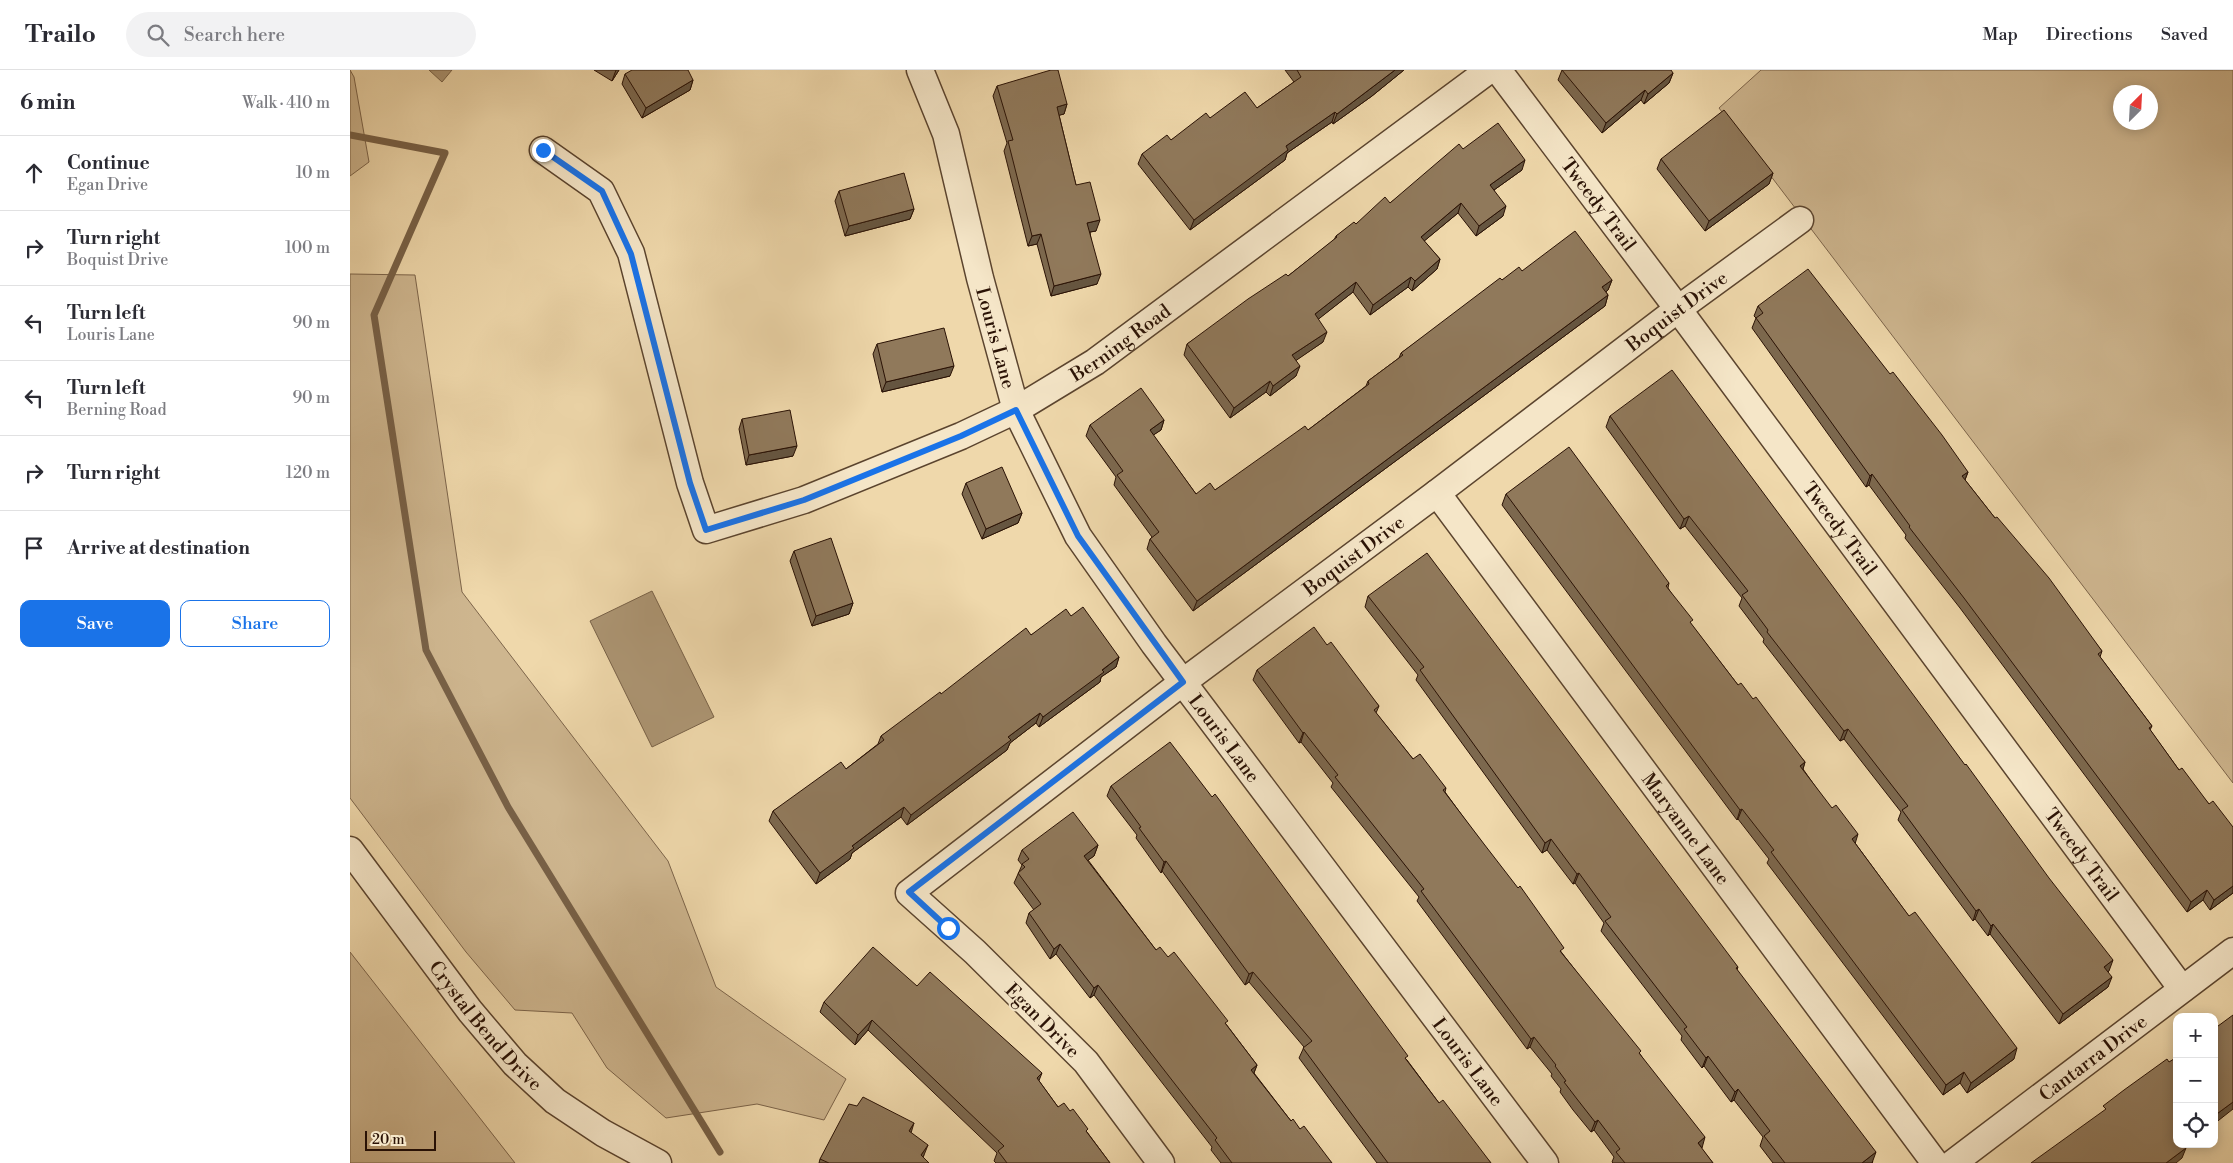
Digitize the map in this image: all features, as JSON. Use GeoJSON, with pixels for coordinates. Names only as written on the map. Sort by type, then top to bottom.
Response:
{"type":"FeatureCollection","features":[{"type":"Feature","properties":{"kind":"street","name":"Louris Lane"},"geometry":{"type":"LineString","coordinates":[[920,70],[946,134],[980,278],[1016,410],[1078,536],[1183,682],[1545,1163]]}},
{"type":"Feature","properties":{"kind":"street","name":"Berning Road"},"geometry":{"type":"LineString","coordinates":[[543,150],[602,191],[631,254],[690,483],[705,528],[804,500],[961,436],[1016,410],[1095,362],[1489,70]]}},
{"type":"Feature","properties":{"kind":"street","name":"Tweedy Trail"},"geometry":{"type":"LineString","coordinates":[[1498,70],[1678,309],[2182,989]]}},
{"type":"Feature","properties":{"kind":"street","name":"Boquist Drive"},"geometry":{"type":"LineString","coordinates":[[909,892],[1183,682],[1437,493],[1678,309],[1800,220]]}},
{"type":"Feature","properties":{"kind":"street","name":"Maryanne Lane"},"geometry":{"type":"LineString","coordinates":[[1437,493],[1935,1163]]}},
{"type":"Feature","properties":{"kind":"street","name":"Crystal Bend Drive"},"geometry":{"type":"LineString","coordinates":[[350,850],[470,1011],[515,1064],[555,1101],[603,1133],[658,1163]]}},
{"type":"Feature","properties":{"kind":"street","name":"Egan Drive"},"geometry":{"type":"LineString","coordinates":[[909,892],[975,952],[1086,1062],[1161,1163]]}},
{"type":"Feature","properties":{"kind":"street","name":"Cantarra Drive"},"geometry":{"type":"LineString","coordinates":[[1953,1163],[2233,951]]}},
{"type":"Feature","properties":{"kind":"shaded area"},"geometry":{"type":"Polygon","coordinates":[[[350,70],[354,77],[369,162],[350,176],[350,70]]]}},
{"type":"Feature","properties":{"kind":"shaded area"},"geometry":{"type":"Polygon","coordinates":[[[429,70],[452,70],[442,82],[429,70]]]}},
{"type":"Feature","properties":{"kind":"shaded area"},"geometry":{"type":"Polygon","coordinates":[[[1761,70],[2233,70],[2233,783],[1719,108],[1761,70]]]}},
{"type":"Feature","properties":{"kind":"shaded area"},"geometry":{"type":"Polygon","coordinates":[[[350,274],[415,275],[462,592],[668,861],[716,987],[846,1079],[824,1120],[757,1104],[666,1118],[607,1068],[572,1013],[515,1010],[466,952],[350,798],[350,274]]]}},
{"type":"Feature","properties":{"kind":"shaded area"},"geometry":{"type":"Polygon","coordinates":[[[652,591],[714,717],[652,747],[590,621],[652,591]]]}},
{"type":"Feature","properties":{"kind":"shaded area"},"geometry":{"type":"Polygon","coordinates":[[[350,952],[515,1163],[350,1163],[350,952]]]}},
{"type":"Feature","properties":{"kind":"building"},"geometry":{"type":"Polygon","coordinates":[[[632,70],[688,70],[693,80],[646,108],[625,74],[632,70]]]}},
{"type":"Feature","properties":{"kind":"building"},"geometry":{"type":"Polygon","coordinates":[[[1051,70],[1058,70],[1067,104],[1057,107],[1076,185],[1090,182],[1100,220],[1087,223],[1101,274],[1054,286],[1041,234],[1032,236],[1008,141],[1013,140],[997,86],[1051,70]]]}},
{"type":"Feature","properties":{"kind":"building"},"geometry":{"type":"Polygon","coordinates":[[[1297,70],[1395,70],[1337,114],[1335,112],[1286,146],[1288,150],[1194,220],[1142,154],[1167,135],[1171,140],[1206,113],[1210,118],[1245,92],[1257,108],[1301,77],[1297,70]]]}},
{"type":"Feature","properties":{"kind":"building"},"geometry":{"type":"Polygon","coordinates":[[[1562,70],[1671,70],[1673,73],[1648,94],[1645,90],[1606,123],[1562,70]]]}},
{"type":"Feature","properties":{"kind":"building"},"geometry":{"type":"Polygon","coordinates":[[[1724,110],[1773,173],[1709,221],[1661,159],[1724,110]]]}},
{"type":"Feature","properties":{"kind":"building"},"geometry":{"type":"Polygon","coordinates":[[[1498,123],[1525,160],[1490,185],[1506,206],[1479,226],[1461,203],[1421,237],[1440,259],[1415,281],[1411,277],[1373,305],[1356,282],[1315,314],[1327,332],[1292,355],[1300,366],[1273,386],[1270,381],[1234,408],[1187,344],[1248,299],[1286,274],[1288,276],[1354,222],[1356,224],[1385,197],[1390,203],[1459,144],[1463,149],[1498,123]]]}},
{"type":"Feature","properties":{"kind":"building"},"geometry":{"type":"Polygon","coordinates":[[[904,173],[914,209],[849,226],[839,191],[904,173]]]}},
{"type":"Feature","properties":{"kind":"building"},"geometry":{"type":"Polygon","coordinates":[[[1575,231],[1612,280],[1602,287],[1608,295],[1197,601],[1150,539],[1159,532],[1117,475],[1123,471],[1090,425],[1141,388],[1164,420],[1150,430],[1196,494],[1210,483],[1215,490],[1305,426],[1308,430],[1369,384],[1368,381],[1403,355],[1401,353],[1500,278],[1502,280],[1519,267],[1522,271],[1575,231]]]}},
{"type":"Feature","properties":{"kind":"building"},"geometry":{"type":"Polygon","coordinates":[[[1808,269],[1890,374],[1893,372],[1942,435],[1968,472],[1962,476],[1995,518],[1997,517],[2049,578],[2102,651],[2098,654],[2152,726],[2149,728],[2179,770],[2182,768],[2209,804],[2213,801],[2233,827],[2233,886],[2214,900],[2207,890],[2191,902],[1909,527],[1872,474],[1870,476],[1756,318],[1763,313],[1758,306],[1808,269]]]}},
{"type":"Feature","properties":{"kind":"building"},"geometry":{"type":"Polygon","coordinates":[[[944,328],[954,366],[886,382],[877,344],[944,328]]]}},
{"type":"Feature","properties":{"kind":"building"},"geometry":{"type":"Polygon","coordinates":[[[1672,370],[2049,878],[2113,960],[2104,967],[2112,977],[2063,1014],[1993,924],[1991,926],[1979,909],[1976,911],[1902,810],[1908,806],[1848,729],[1844,731],[1767,632],[1768,630],[1742,595],[1748,591],[1689,516],[1684,519],[1610,416],[1672,370]]]}},
{"type":"Feature","properties":{"kind":"building"},"geometry":{"type":"Polygon","coordinates":[[[790,410],[797,446],[749,455],[742,419],[790,410]]]}},
{"type":"Feature","properties":{"kind":"building"},"geometry":{"type":"Polygon","coordinates":[[[1569,447],[1669,583],[1666,586],[1693,620],[1690,622],[1738,685],[1741,683],[1753,699],[1756,697],[1805,762],[1800,766],[1832,808],[1836,805],[1858,834],[1852,839],[1909,916],[1915,912],[2017,1048],[1971,1083],[1964,1072],[1946,1085],[1771,852],[1774,850],[1742,809],[1740,810],[1506,494],[1569,447]]]}},
{"type":"Feature","properties":{"kind":"building"},"geometry":{"type":"Polygon","coordinates":[[[1002,467],[1022,513],[986,529],[966,483],[1002,467]]]}},
{"type":"Feature","properties":{"kind":"building"},"geometry":{"type":"Polygon","coordinates":[[[831,538],[853,603],[816,616],[794,551],[831,538]]]}},
{"type":"Feature","properties":{"kind":"building"},"geometry":{"type":"Polygon","coordinates":[[[1427,553],[1738,967],[1736,968],[1876,1152],[1862,1163],[1785,1163],[1764,1136],[1770,1131],[1738,1089],[1735,1092],[1708,1056],[1706,1058],[1684,1029],[1687,1027],[1605,921],[1611,917],[1579,873],[1577,874],[1551,839],[1545,843],[1420,670],[1424,667],[1368,596],[1427,553]]]}},
{"type":"Feature","properties":{"kind":"building"},"geometry":{"type":"Polygon","coordinates":[[[1083,607],[1119,657],[1102,670],[1104,672],[1043,717],[1040,713],[1008,737],[1011,740],[911,815],[904,807],[820,873],[773,811],[841,762],[846,769],[884,740],[881,736],[940,692],[941,694],[1026,628],[1031,635],[1066,609],[1071,616],[1083,607]]]}},
{"type":"Feature","properties":{"kind":"building"},"geometry":{"type":"Polygon","coordinates":[[[1314,627],[1327,645],[1331,642],[1379,706],[1374,710],[1413,759],[1420,754],[1446,788],[1443,790],[1518,888],[1520,886],[1564,948],[1560,951],[1641,1051],[1639,1053],[1705,1137],[1698,1143],[1713,1163],[1625,1163],[1616,1152],[1620,1149],[1598,1120],[1595,1122],[1577,1099],[1564,1082],[1566,1081],[1556,1065],[1534,1037],[1531,1039],[1421,891],[1424,889],[1335,777],[1338,775],[1303,733],[1257,670],[1314,627]]]}},
{"type":"Feature","properties":{"kind":"building"},"geometry":{"type":"Polygon","coordinates":[[[1170,742],[1212,797],[1215,794],[1408,1056],[1405,1058],[1439,1103],[1443,1100],[1491,1163],[1388,1163],[1303,1048],[1312,1041],[1253,972],[1249,974],[1166,861],[1164,862],[1139,828],[1141,827],[1111,786],[1170,742]]]}},
{"type":"Feature","properties":{"kind":"building"},"geometry":{"type":"Polygon","coordinates":[[[1073,812],[1098,845],[1084,856],[1156,950],[1160,947],[1168,957],[1174,952],[1228,1021],[1225,1023],[1257,1065],[1251,1070],[1291,1121],[1293,1119],[1300,1129],[1304,1126],[1332,1163],[1232,1163],[1215,1140],[1217,1138],[1098,985],[1094,988],[1060,944],[1054,949],[1029,913],[1041,904],[1018,873],[1025,867],[1022,864],[1029,859],[1022,850],[1073,812]]]}},
{"type":"Feature","properties":{"kind":"building"},"geometry":{"type":"Polygon","coordinates":[[[873,947],[917,986],[930,972],[1042,1073],[1037,1078],[1058,1107],[1064,1103],[1070,1111],[1073,1109],[1088,1129],[1086,1131],[1110,1163],[1007,1163],[998,1151],[1004,1146],[872,1020],[858,1035],[824,1002],[873,947]]]}},
{"type":"Feature","properties":{"kind":"building"},"geometry":{"type":"Polygon","coordinates":[[[2233,1015],[2233,1102],[2218,1113],[2218,1058],[2218,1026],[2233,1015]]]}},
{"type":"Feature","properties":{"kind":"building"},"geometry":{"type":"Polygon","coordinates":[[[2167,1059],[2169,1062],[2173,1060],[2173,1148],[2186,1148],[2166,1163],[2031,1163],[2106,1109],[2103,1106],[2124,1090],[2167,1059]]]}},
{"type":"Feature","properties":{"kind":"building"},"geometry":{"type":"Polygon","coordinates":[[[863,1097],[914,1123],[909,1131],[928,1145],[921,1155],[929,1163],[829,1163],[820,1159],[849,1104],[857,1106],[863,1097]]]}},
{"type":"Feature","properties":{"kind":"waterway"},"geometry":{"type":"LineString","coordinates":[[350,135],[445,153],[374,315],[426,650],[508,807],[720,1152]]}},
{"type":"Feature","properties":{"kind":"route"},"geometry":{"type":"LineString","coordinates":[[543,150],[602,191],[631,254],[690,483],[706,530],[804,500],[961,436],[1016,410],[1078,536],[1183,682],[909,892],[948,928]]}}]}
